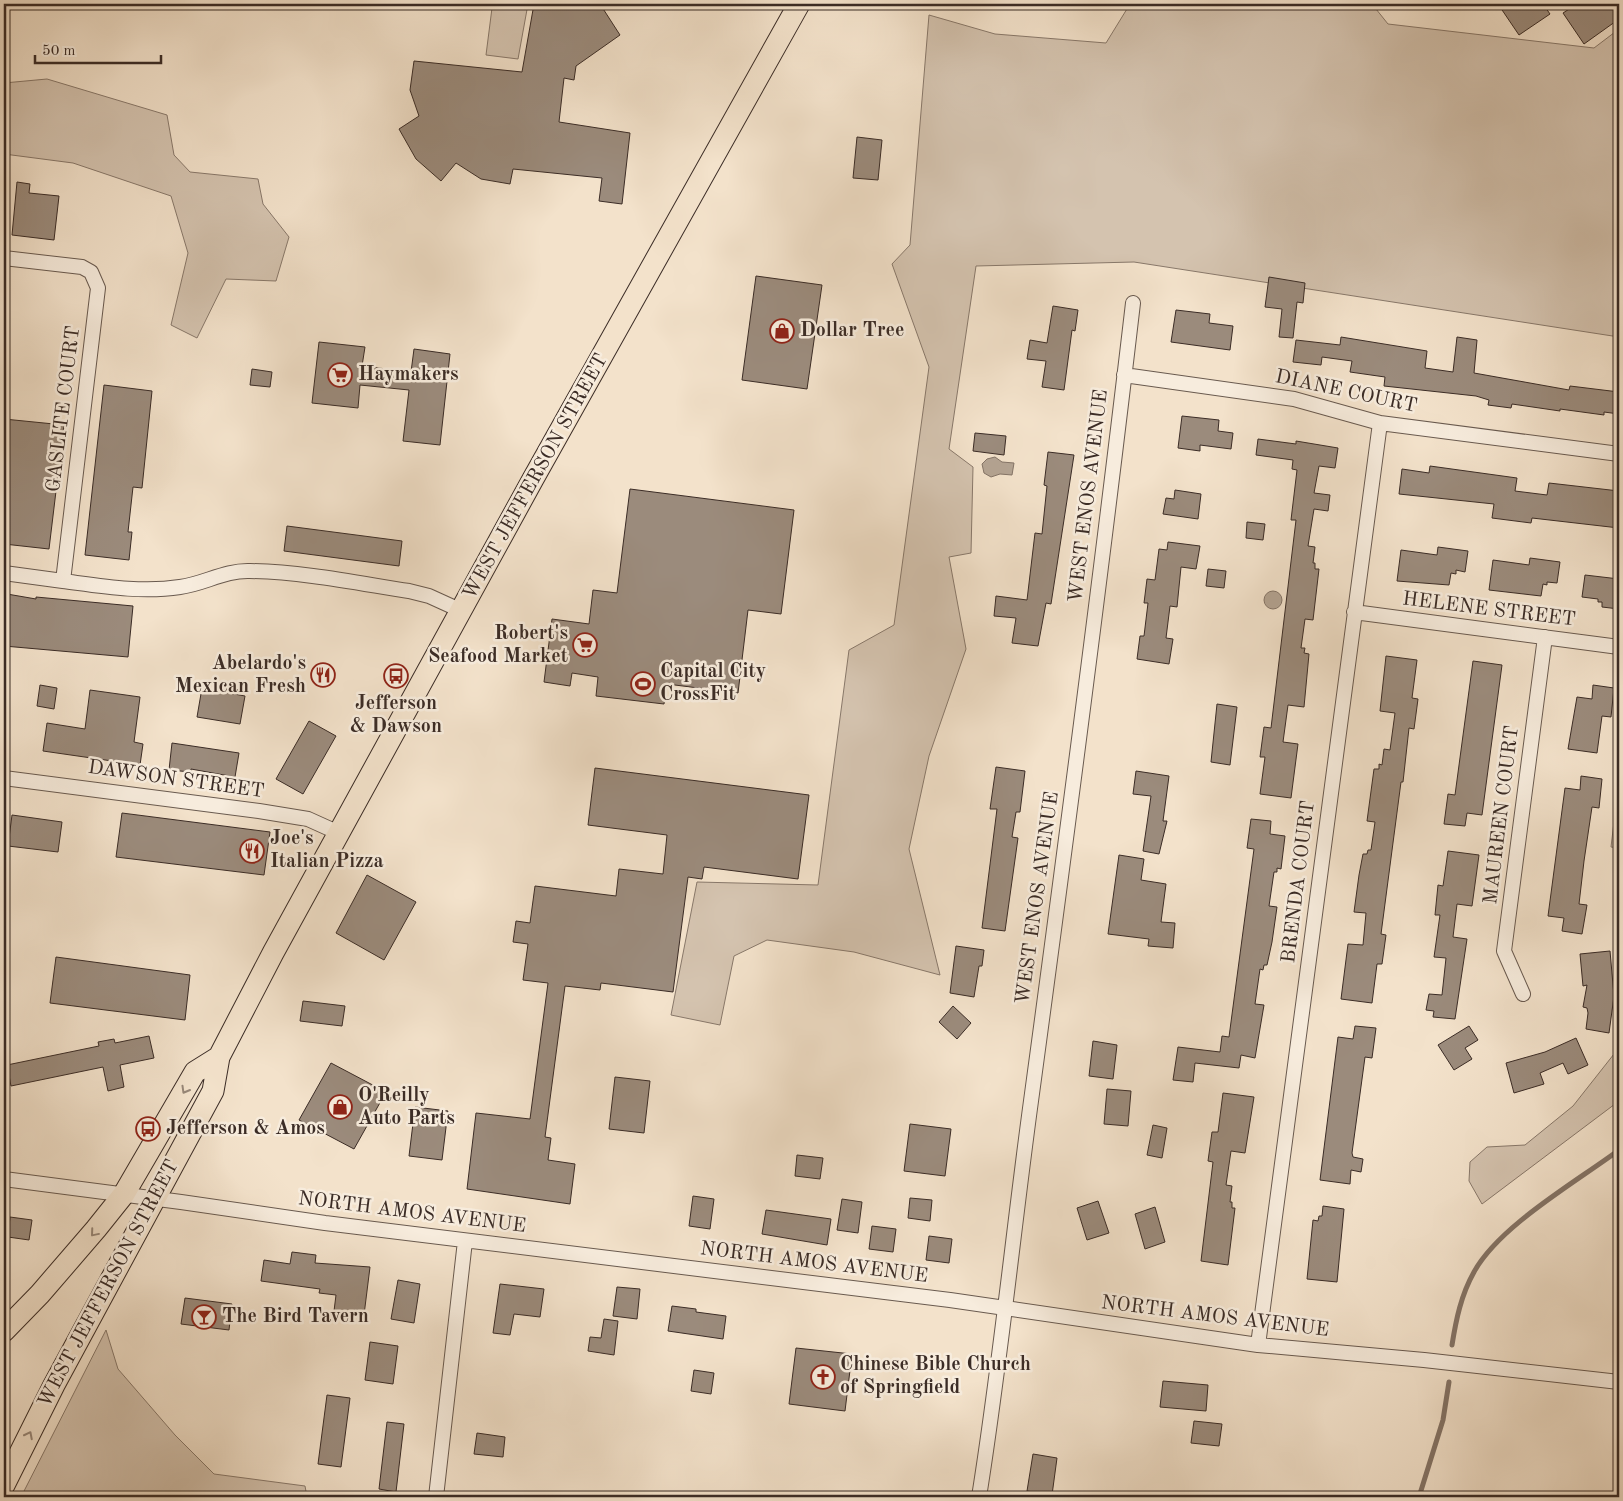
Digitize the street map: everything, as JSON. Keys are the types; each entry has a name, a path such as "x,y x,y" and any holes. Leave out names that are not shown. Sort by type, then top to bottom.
{"main road":[{"name":"WEST JEFFERSON STREET","path":"4,1484 54,1385 213,1090 219,1057 462,611 799,4"},
{"path":"4,1331 71,1259 124,1194 195,1072 219,1057"}],"street":[{"name":"GASLITE COURT","path":"4,258 82,267 91,272 98,288 63,581"},
{"name":"WEST ENOS AVENUE","path":"979,1497 1006,1310 1030,1105 1064,858 1133,303"},
{"name":"DIANE COURT","path":"1124,375 1294,399 1380,423 1619,454"},
{"name":"BRENDA COURT","path":"1258,1345 1380,423"},
{"path":"4,573 129,589 166,589 193,584 228,572 277,573 409,591 429,596 462,611"},
{"name":"HELENE STREET","path":"1354,612 1619,647"},
{"name":"MAUREEN COURT","path":"1523,994 1504,951 1545,637"},
{"name":"DAWSON STREET","path":"4,778 308,819 340,833"},
{"name":"NORTH AMOS AVENUE","path":"4,1180 155,1198 465,1241 950,1300 1006,1310 1258,1345 1424,1360 1619,1382"},
{"path":"436,1497 465,1241"}],"shaded area":[{"path":"490,4 528,4 518,59 486,55 492,8"},
{"path":"1130,4 1372,4 1388,24 1594,48 1619,29 1619,337 1134,262 976,266 949,449 973,467 971,553 949,557 966,649 929,756 909,849 940,975 854,952 767,940 734,956 720,1025 671,1015 697,882 818,885 849,650 894,625 929,367 892,264 910,245 929,15 995,34 1106,43"},
{"path":"47,79 167,115 174,155 190,172 258,179 263,204 289,237 276,281 226,279 197,338 171,325 188,253 171,196 73,163 4,154 4,83"},
{"path":"995,457 1002,462 1014,463 1012,475 1000,474 991,477 984,473 982,464 987,459"},
{"path":"1269,591 1277,591 1282,596 1280,607 1269,609 1264,604 1264,596"},
{"path":"1619,780 1619,848 1611,847"},
{"path":"1619,1025 1619,1101 1482,1204 1469,1181 1470,1162 1487,1147 1525,1145 1573,1106 1614,1054"},
{"path":"106,1330 118,1369 175,1435 214,1474 305,1486 307,1497 21,1497"}],"building":[{"path":"534,4 600,4 620,35 576,66 574,80 564,78 559,122 630,133 622,204 599,201 602,178 513,169 510,184 481,179 456,163 441,181 416,159 399,129 419,116 410,90 414,61 522,72"},
{"path":"1498,4 1543,4 1550,14 1519,35"},
{"path":"1577,4 1619,4 1619,19 1584,44 1563,13"},
{"path":"857,137 882,140 878,180 853,178"},
{"path":"17,182 30,184 29,193 59,196 54,240 12,235"},
{"path":"756,276 822,285 807,389 742,380"},
{"path":"1269,277 1305,283 1303,303 1297,302 1293,338 1279,337 1282,309 1265,307"},
{"path":"1053,306 1078,310 1075,331 1072,330 1064,390 1042,387 1046,361 1027,359 1030,340 1047,343"},
{"path":"1176,310 1210,314 1209,323 1233,326 1230,350 1171,342"},
{"path":"1341,337 1427,351 1425,368 1453,372 1457,337 1477,340 1474,373 1569,390 1570,386 1619,392 1619,414 1604,412 1604,415 1560,409 1560,411 1512,404 1511,408 1488,405 1489,400 1476,396 1384,386 1385,377 1350,372 1352,361 1322,357 1321,365 1293,362 1296,340 1340,345"},
{"path":"319,342 365,347 362,366 411,372 414,349 450,354 440,445 403,441 409,390 360,385 358,408 312,403"},
{"path":"252,369 272,372 270,387 250,385"},
{"path":"104,385 152,391 142,488 133,487 128,532 132,532 129,560 85,555"},
{"path":"1182,416 1219,420 1218,431 1233,433 1231,449 1200,445 1200,451 1178,448"},
{"path":"4,419 64,425 49,549 4,544 6,474 4,474"},
{"path":"975,433 1006,436 1004,455 973,451"},
{"path":"1258,439 1296,444 1296,441 1338,448 1335,468 1319,466 1314,493 1330,495 1328,511 1314,509 1308,546 1315,547 1313,563 1315,563 1315,569 1319,569 1313,620 1305,619 1301,648 1305,648 1304,653 1309,654 1304,707 1288,705 1283,742 1298,744 1291,798 1260,794 1265,757 1260,757 1264,727 1271,728 1296,520 1291,520 1297,470 1292,469 1293,460 1256,455"},
{"path":"1048,452 1074,455 1051,604 1046,603 1038,646 1012,643 1016,618 994,616 996,596 1027,600 1035,533 1042,534 1047,486 1044,485"},
{"path":"1430,466 1517,478 1515,491 1547,495 1549,483 1619,491 1619,528 1532,518 1531,523 1492,518 1494,504 1399,494 1402,469 1429,473"},
{"path":"630,489 794,510 781,614 748,610 738,693 667,684 664,704 596,696 598,677 572,673 570,686 544,682 552,619 589,624 593,590 617,593"},
{"path":"1175,490 1201,494 1198,519 1163,514 1166,498 1174,499"},
{"path":"1247,522 1265,524 1263,540 1246,538"},
{"path":"287,526 402,541 399,566 284,551"},
{"path":"1168,542 1200,546 1196,569 1181,567 1177,607 1170,606 1166,638 1173,639 1169,664 1137,659 1140,636 1144,636 1148,603 1144,603 1147,579 1155,580 1159,549 1167,550"},
{"path":"1438,547 1468,551 1465,572 1456,570 1456,574 1451,573 1449,585 1397,581 1401,550 1437,555"},
{"path":"1530,558 1560,562 1557,583 1547,582 1547,585 1543,584 1541,596 1489,590 1493,560 1529,565"},
{"path":"1208,569 1226,571 1224,588 1206,586"},
{"path":"1585,575 1619,579 1619,609 1602,607 1602,602 1598,602 1598,599 1582,597"},
{"path":"7,594 36,599 36,597 133,606 128,657 4,646 4,613"},
{"path":"1386,656 1417,660 1412,698 1418,699 1414,729 1409,728 1381,934 1386,935 1382,964 1377,964 1372,1003 1341,999 1348,944 1363,945 1366,913 1354,912 1359,875 1363,854 1367,854 1368,850 1371,850 1375,822 1367,821 1374,769 1379,769 1379,764 1382,765 1384,749 1390,750 1395,713 1380,711"},
{"path":"1473,661 1502,665 1482,815 1467,813 1465,826 1444,824 1448,794 1455,795"},
{"path":"40,685 57,688 54,709 37,706"},
{"path":"1593,685 1614,688 1611,717 1602,716 1597,753 1568,749 1577,697 1592,699"},
{"path":"202,688 245,696 240,724 197,717"},
{"path":"90,690 140,697 134,742 143,744 140,765 43,751 47,723 85,729"},
{"path":"1217,704 1237,707 1230,765 1211,762"},
{"path":"309,721 336,736 303,794 276,779"},
{"path":"172,743 239,753 235,777 191,769 191,772 169,770"},
{"path":"996,767 1025,771 1020,812 1016,812 1012,837 1018,838 1005,931 982,928 997,809 990,809"},
{"path":"595,768 809,795 798,879 704,867 702,879 688,877 673,992 601,983 600,990 565,986 545,1137 551,1138 548,1160 575,1164 570,1204 467,1189 476,1113 530,1119 548,983 523,980 528,944 513,942 516,921 530,923 535,886 616,896 619,869 663,874 667,835 588,825"},
{"path":"1136,771 1169,776 1163,821 1167,821 1159,854 1143,851 1151,796 1133,794"},
{"path":"1581,776 1602,779 1599,808 1592,807 1584,861 1579,904 1587,905 1582,934 1562,931 1564,918 1548,916 1565,788 1580,790"},
{"path":"122,813 270,832 264,875 116,857"},
{"path":"12,815 62,822 58,852 8,846"},
{"path":"1251,819 1271,821 1270,834 1285,836 1281,869 1277,868 1277,872 1274,872 1269,906 1277,907 1272,942 1267,965 1264,965 1263,970 1260,969 1255,1004 1264,1005 1255,1058 1241,1055 1239,1068 1195,1063 1193,1082 1173,1080 1178,1047 1220,1052 1222,1036 1229,1037 1254,849 1247,848"},
{"path":"1448,851 1479,855 1472,906 1457,904 1453,937 1467,939 1455,1019 1433,1017 1434,1011 1426,1010 1429,994 1442,995 1446,958 1434,957 1440,915 1435,915 1438,885 1443,886"},
{"path":"1119,855 1144,859 1141,880 1166,884 1161,922 1175,923 1173,948 1148,946 1149,939 1108,934"},
{"path":"367,875 416,902 384,960 336,933"},
{"path":"956,946 984,950 982,966 979,966 974,997 950,993"},
{"path":"1610,951 1614,996 1609,1033 1586,1029 1588,1013 1587,1008 1583,1007 1587,985 1583,986 1580,954"},
{"path":"56,957 190,975 185,1020 50,1003"},
{"path":"303,1001 345,1006 342,1026 300,1021"},
{"path":"953,1006 971,1023 957,1039 939,1022"},
{"path":"1355,1026 1376,1028 1372,1058 1365,1057 1352,1153 1353,1157 1363,1159 1361,1172 1351,1170 1350,1184 1320,1180 1338,1037 1353,1039"},
{"path":"1469,1026 1478,1040 1465,1048 1472,1059 1454,1070 1438,1045"},
{"path":"149,1036 154,1058 120,1065 124,1087 108,1091 103,1067 11,1086 7,1065 99,1046 98,1042 114,1039 115,1043"},
{"path":"1576,1038 1588,1065 1568,1074 1563,1063 1540,1073 1544,1084 1514,1093 1506,1063 1545,1052"},
{"path":"1093,1041 1117,1045 1113,1079 1089,1076"},
{"path":"331,1063 386,1092 354,1149 299,1120"},
{"path":"615,1077 650,1081 644,1133 609,1129"},
{"path":"1107,1089 1131,1091 1128,1126 1104,1124"},
{"path":"1223,1093 1254,1097 1245,1153 1231,1151 1226,1185 1232,1186 1230,1202 1232,1202 1232,1208 1235,1208 1228,1265 1201,1261 1213,1162 1208,1161 1212,1132 1218,1132"},
{"path":"415,1107 448,1111 442,1160 409,1156"},
{"path":"910,1124 951,1129 945,1176 904,1171"},
{"path":"1153,1125 1167,1128 1162,1158 1147,1155"},
{"path":"797,1155 823,1158 820,1179 795,1176"},
{"path":"693,1196 714,1199 710,1229 689,1226"},
{"path":"910,1198 932,1200 930,1221 908,1218"},
{"path":"842,1199 862,1202 858,1233 837,1230"},
{"path":"1098,1201 1109,1233 1087,1240 1077,1208"},
{"path":"1323,1206 1344,1209 1337,1282 1307,1279 1313,1220 1318,1221 1319,1216 1322,1216"},
{"path":"1155,1207 1165,1242 1145,1249 1135,1214"},
{"path":"766,1210 831,1219 827,1245 762,1234"},
{"path":"10,1217 32,1220 29,1240 8,1237"},
{"path":"872,1226 896,1229 893,1252 869,1249"},
{"path":"929,1236 952,1239 949,1263 926,1260"},
{"path":"292,1252 316,1255 315,1263 370,1267 364,1315 334,1311 336,1295 319,1293 320,1289 261,1281 264,1260 290,1264"},
{"path":"398,1280 420,1284 414,1323 391,1319"},
{"path":"500,1284 544,1289 540,1317 514,1314 510,1335 493,1333"},
{"path":"617,1287 640,1289 637,1319 613,1316"},
{"path":"185,1298 232,1304 229,1330 181,1324"},
{"path":"672,1306 696,1309 696,1312 726,1316 723,1339 668,1331"},
{"path":"604,1319 618,1321 614,1355 588,1351 590,1337 601,1338"},
{"path":"370,1342 398,1346 393,1384 365,1380"},
{"path":"796,1348 852,1354 845,1411 789,1404"},
{"path":"694,1370 714,1373 711,1394 691,1391"},
{"path":"1163,1381 1208,1385 1206,1411 1160,1407"},
{"path":"327,1395 350,1398 341,1467 318,1464"},
{"path":"1194,1421 1222,1424 1219,1446 1191,1443"},
{"path":"387,1422 404,1424 396,1492 379,1489"},
{"path":"477,1433 505,1437 503,1457 474,1454"},
{"path":"1033,1454 1057,1458 1052,1495 1027,1491"}],"waterway":[{"path":"1452,1345 1462,1299 1474,1272 1486,1255 1501,1238 1540,1206 1619,1150"},
{"path":"1419,1497 1443,1420 1449,1382"}],"place":[{"name":"Dollar Tree","path":"782,331"},
{"name":"Haymakers","path":"340,375"},
{"name":"Robert's Seafood Market","path":"585,645"},
{"name":"Abelardo's Mexican Fresh","path":"323,675"},
{"name":"Jefferson & Dawson","path":"396,676"},
{"name":"Capital City CrossFit","path":"643,684"},
{"name":"Joe's Italian Pizza","path":"252,851"},
{"name":"O'Reilly Auto Parts","path":"340,1107"},
{"name":"Jefferson & Amos","path":"148,1129"},
{"name":"The Bird Tavern","path":"204,1317"},
{"name":"Chinese Bible Church of Springfield","path":"823,1377"}]}
